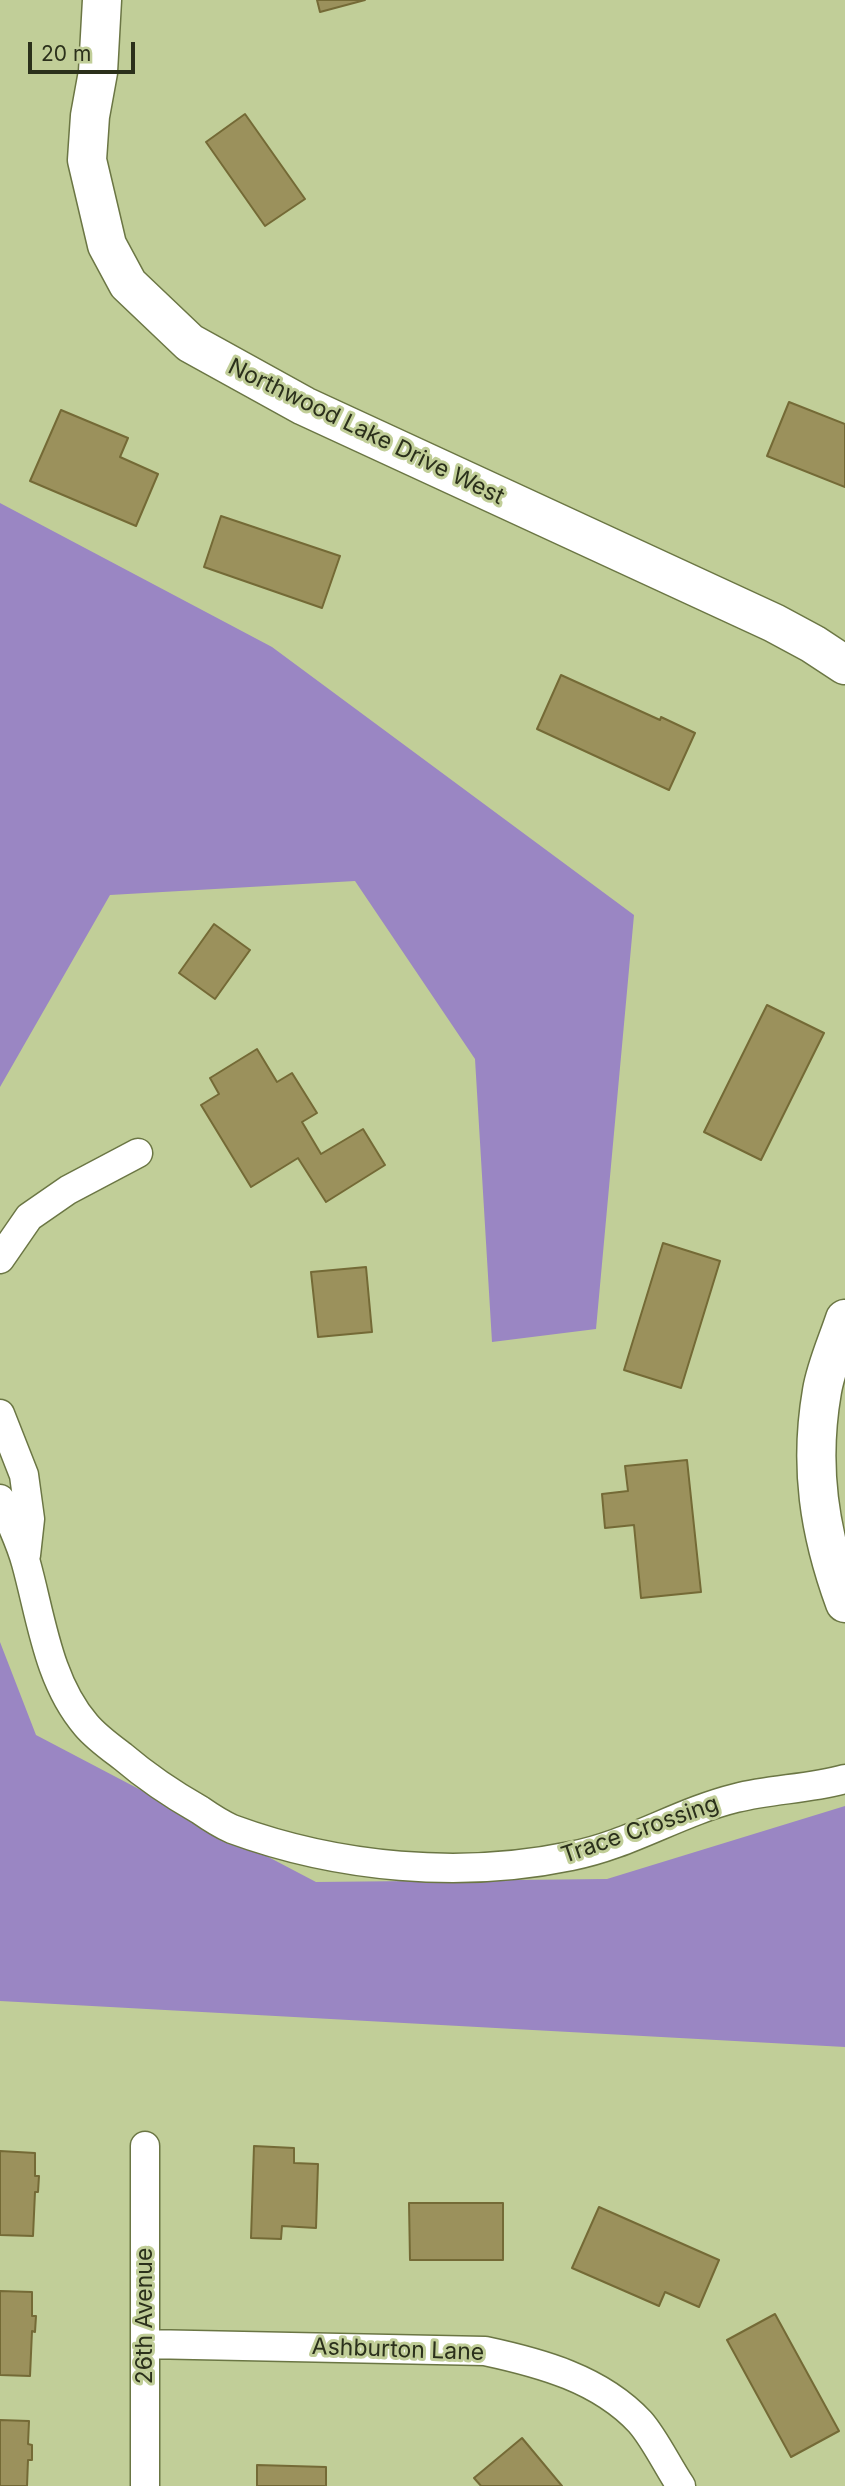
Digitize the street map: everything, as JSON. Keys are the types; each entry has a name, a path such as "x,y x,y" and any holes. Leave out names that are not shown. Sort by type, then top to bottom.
{"street":[{"name":"Northwood Lake Drive West","path":"102,0 98,72 90,116 87,160 107,245 128,284 190,343 304,407 774,623 845,665"},
{"path":"0,1259 30,1217 68,1189 138,1153"},
{"path":"845,1319 822,1389 817,1433 817,1477 820,1521 830,1562 845,1603"},
{"path":"0,1413 24,1475 30,1519 25,1561"},
{"name":"Trace Crossing","path":"0,1499 25,1561 62,1688 86,1726 153,1783 230,1828 315,1853 398,1865 484,1868 530,1864 574,1856 617,1843 696,1809 737,1798 821,1786 845,1779"},
{"name":"26th Avenue","path":"145,2146 145,2486"},
{"name":"Ashburton Lane","path":"146,2344 485,2351 527,2360 568,2374 606,2395 641,2423 681,2486"}],"shaded area":[{"path":"0,503 272,647 634,915 596,1329 492,1342 475,1059 355,881 110,895 0,1087"},
{"path":"0,1642 36,1735 316,1882 607,1879 845,1806 845,2047 0,2001"}],"building":[{"path":"317,0 365,0 320,12"},
{"path":"245,114 305,199 265,226 206,142"},
{"path":"789,402 845,424 845,487 767,456"},
{"path":"61,410 128,438 120,457 158,474 136,526 30,481"},
{"path":"221,516 340,556 322,608 204,567"},
{"path":"561,675 695,733 669,790 537,729"},
{"path":"214,924 250,950 215,999 179,973"},
{"path":"767,1005 824,1033 761,1160 704,1132"},
{"path":"257,1049 277,1082 292,1073 317,1113 302,1122 321,1154 363,1129 385,1165 326,1202 298,1158 251,1187 201,1105 219,1094 210,1078"},
{"path":"663,1243 720,1261 681,1388 624,1370"},
{"path":"366,1267 372,1332 318,1337 311,1272"},
{"path":"687,1460 701,1592 641,1598 634,1525 605,1528 602,1494 628,1491 625,1466"},
{"path":"254,2146 294,2148 294,2163 318,2164 316,2228 282,2226 281,2239 251,2238"},
{"path":"0,2151 35,2153 35,2176 39,2176 38,2192 35,2192 33,2236 0,2235"},
{"path":"409,2203 503,2203 503,2260 410,2260"},
{"path":"599,2207 719,2260 699,2307 665,2292 659,2306 572,2268"},
{"path":"0,2291 32,2292 32,2316 36,2316 35,2332 32,2331 30,2376 0,2375"},
{"path":"775,2314 839,2431 791,2457 727,2340"},
{"path":"0,2420 29,2421 28,2444 32,2445 32,2460 28,2460 27,2486 0,2486"},
{"path":"522,2438 562,2486 481,2486 474,2478"},
{"path":"257,2465 326,2467 326,2486 257,2486"}]}
